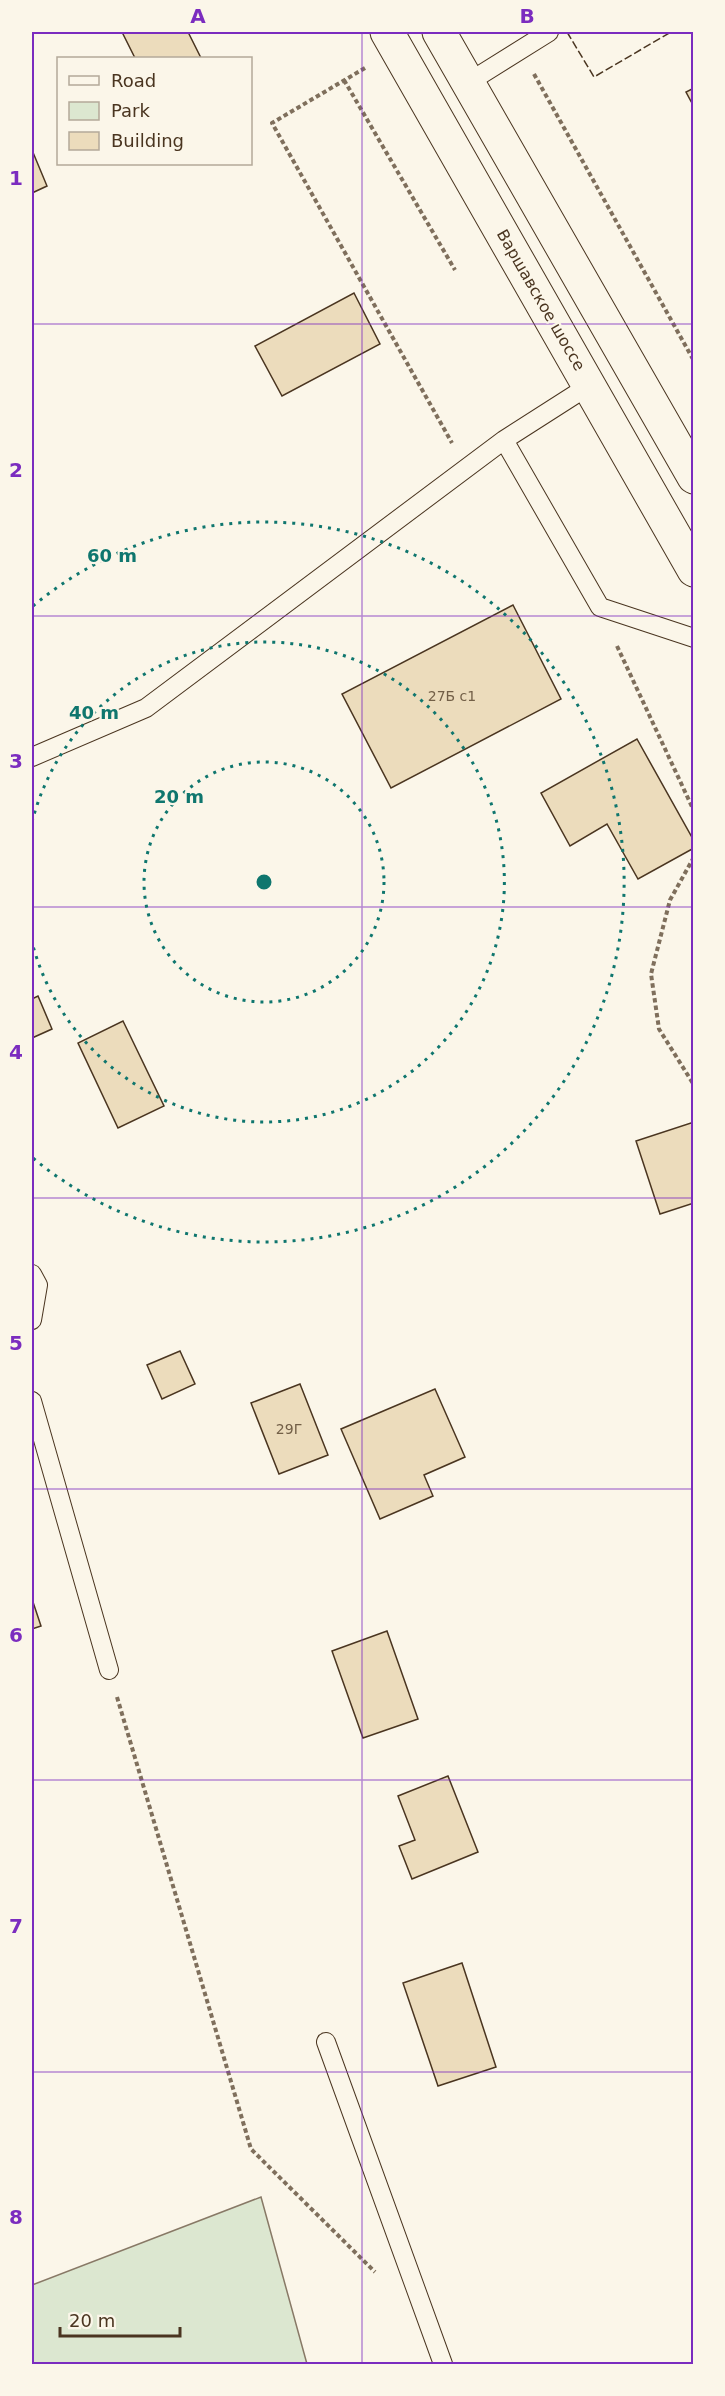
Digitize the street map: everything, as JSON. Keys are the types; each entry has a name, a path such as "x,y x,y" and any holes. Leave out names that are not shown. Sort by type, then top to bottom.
{"main road":[{"name":"Варшавское шоссе","path":"387,32 590,385 693,570"},
{"path":"439,32 693,477"}],"lane":[{"path":"469,82 549,32"},
{"path":"32,757 146,708 504,440 590,385"},
{"path":"504,440 600,607 693,638"},
{"path":"32,1274 38,1285 32,1320"},
{"path":"32,1401 109,1670"},
{"path":"326,2042 443,2364"}],"path":[{"path":"521,49 693,361"},
{"path":"455,270 344,80 272,123 466,469"},
{"path":"600,607 693,811"},
{"path":"693,857 670,900 651,974 659,1029 693,1085"},
{"path":"109,1670 251,2149 377,2274"}],"green space":[{"path":"261,2197 307,2364 32,2364 32,2285"}],"building":[{"path":"122,32 188,32 200,57 134,57"},
{"path":"694,88 694,107 686,92"},
{"path":"32,150 47,186 32,193"},
{"path":"354,293 380,344 282,396 255,346"},
{"path":"513,605 561,699 391,788 342,694"},
{"path":"637,739 694,841 694,848 638,879 607,824 570,846 541,793"},
{"path":"38,996 52,1029 32,1038 32,999"},
{"path":"123,1021 164,1106 118,1128 78,1043"},
{"path":"694,1122 694,1203 660,1214 636,1141"},
{"path":"180,1351 195,1384 162,1399 147,1365"},
{"path":"300,1384 328,1455 279,1474 251,1403"},
{"path":"435,1389 465,1457 424,1475 433,1496 380,1519 341,1429"},
{"path":"32,1599 41,1626 32,1629"},
{"path":"387,1631 418,1719 363,1738 332,1651"},
{"path":"448,1776 478,1852 412,1879 399,1846 415,1840 398,1796"},
{"path":"462,1963 496,2067 438,2086 403,1983"}],"fence":[{"path":"567,32 594,77 671,32"}]}
